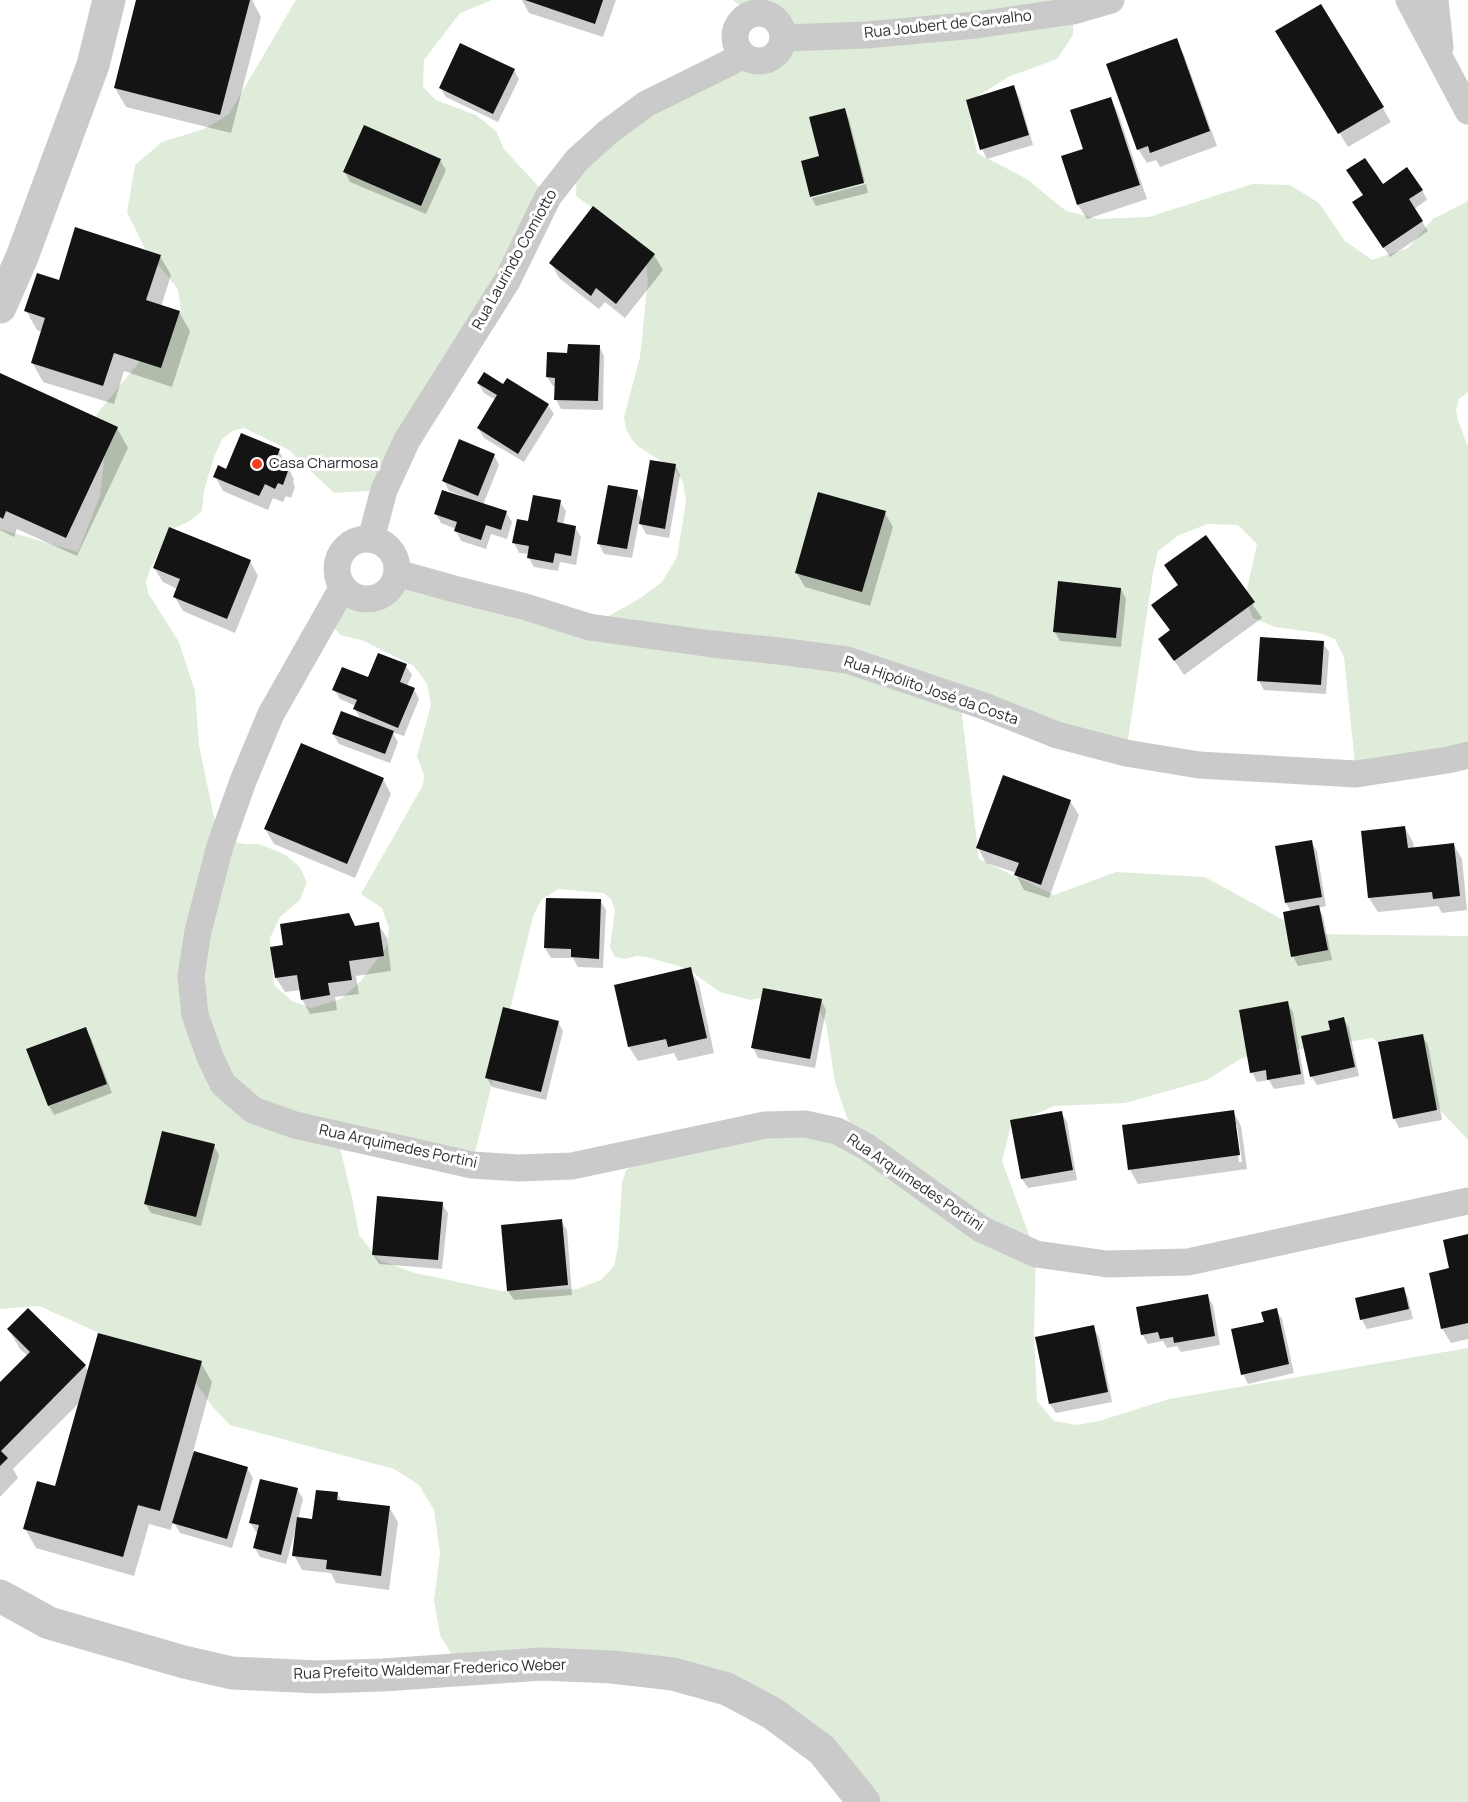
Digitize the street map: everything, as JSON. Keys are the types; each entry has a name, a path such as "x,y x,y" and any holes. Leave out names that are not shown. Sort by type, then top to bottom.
{"street":[{"path":"0,307 22,257 93,65 109,0"},
{"name":"Rua Joubert de Carvalho","path":"784,38 976,25 1074,10 1111,0"},
{"path":"1408,0 1468,111"},
{"path":"1435,0 1442,60"},
{"path":"754,6 775,18 784,38 781,48 774,57 764,61 753,61 743,56 736,47 734,36 737,26 754,6"},
{"name":"Rua Laurindo Comiotto","path":"371,539 384,490 407,440 507,281 548,197 577,160 608,132 646,104 743,56"},
{"path":"371,539 382,543 391,551 396,561 397,573 393,584 385,593 375,598 363,599 351,595 343,587 338,577 337,565 341,554 349,545 359,540 371,539"},
{"name":"Rua Hipólito José da Costa","path":"397,573 526,606 589,627 847,660 984,706 1057,735 1126,753 1200,765 1356,774 1468,755"},
{"name":"Rua Arquimedes Portini","path":"343,587 271,714 243,781 220,846 198,931 191,976 195,1015 210,1057 223,1084 253,1110 295,1125 472,1165 519,1168 572,1166 765,1125 805,1124 837,1131 867,1147 981,1230 1036,1254 1107,1264 1188,1262 1468,1201"},
{"name":"Rua Prefeito Waldemar Frederico Weber","path":"0,1596 49,1623 184,1662 232,1673 318,1677 542,1664 612,1667 673,1674 727,1689 772,1713 822,1750 864,1802"}],"green space":[{"path":"296,0 492,0 460,13 424,60 423,87 436,100 476,115 496,131 504,149 548,197 384,490 334,493 289,450 244,428 232,431 222,439 214,457 204,490 202,511 188,522 170,530 150,569 146,582 148,593 179,642 195,691 199,745 220,846 232,841 259,844 284,854 299,866 307,882 300,900 280,917 270,938 274,985 292,1001 311,1008 341,999 361,981 387,946 389,928 382,908 361,894 423,785 424,775 417,756 431,705 427,684 414,666 362,640 340,635 332,625 352,595 363,599 375,598 385,593 393,584 589,627 639,599 662,582 677,557 686,502 683,482 675,470 632,440 626,429 624,417 640,357 648,280 645,257 608,219 576,196 577,160 608,132 753,61 764,61 774,57 781,48 781,27 775,18 765,13 754,13 732,0 1111,0 1074,11 1073,35 1057,59 1008,77 978,96 971,108 971,122 977,153 1027,179 1066,211 1098,219 1149,217 1252,184 1290,185 1319,203 1345,241 1372,260 1408,248 1433,219 1468,201 1468,392 1459,399 1456,410 1468,447 1468,755 1356,774 1344,657 1335,639 1319,633 1275,627 1253,618 1245,598 1257,544 1238,525 1208,524 1179,535 1158,551 1126,753 960,698 979,859 1054,895 1116,872 1205,877 1309,934 1468,936 1468,1140 1373,1038 1242,1058 1207,1080 1125,1103 1054,1106 1011,1125 1002,1161 1036,1254 1034,1334 1037,1401 1054,1421 1077,1425 1099,1421 1169,1399 1468,1348 1468,1802 860,1802 727,1689 461,1670 440,1635 434,1600 440,1553 434,1510 419,1485 394,1469 230,1425 212,1406 194,1380 168,1364 39,1306 0,1309 0,529 78,552 100,496 105,452 103,431 96,415 181,311 178,289 145,249 127,212 135,165 162,142 204,129 229,114","holes":["559,889 603,893 611,899 615,911 610,947 615,957 626,959 636,956 647,957 688,969 720,992 750,1000 791,992 814,1001 826,1023 835,1082 847,1118 866,1146 765,1125 657,1149 626,1170 622,1183 618,1247 614,1266 601,1280 577,1289 501,1291 415,1273 379,1260 359,1235 337,1135 472,1165 533,916 542,899"]}],"building":[{"path":"136,0 250,0 220,115 114,88"},
{"path":"525,0 603,0 595,24"},
{"path":"1321,4 1384,107 1338,134 1275,31"},
{"path":"1177,38 1210,131 1150,153 1148,146 1137,150 1106,64"},
{"path":"460,43 515,69 493,114 439,88"},
{"path":"1014,85 1029,135 980,150 966,100"},
{"path":"1111,97 1140,185 1077,205 1061,156 1083,149 1070,110"},
{"path":"845,108 864,183 810,197 801,161 819,156 809,117"},
{"path":"364,125 441,159 421,206 343,172"},
{"path":"1365,158 1383,184 1407,167 1423,190 1409,199 1423,221 1383,248 1352,202 1363,195 1346,170"},
{"path":"593,206 655,254 616,304 596,288 591,296 549,263"},
{"path":"75,227 161,255 146,300 180,311 161,368 114,353 103,386 31,363 45,318 24,311 37,273 59,280"},
{"path":"568,344 600,345 598,401 554,400 555,378 546,377 547,352 567,353"},
{"path":"484,372 503,384 507,378 549,404 518,454 477,428 497,395 477,383"},
{"path":"0,373 118,427 66,538 6,511 3,519 0,517"},
{"name":"Casa Charmosa","path":"241,433 280,449 276,459 287,463 284,470 288,471 283,485 278,483 275,489 265,484 259,496 213,477 218,465 226,469"},
{"path":"459,439 495,454 478,496 442,481"},
{"path":"650,460 676,464 665,529 639,524"},
{"path":"608,485 638,490 627,549 597,544"},
{"path":"442,490 507,511 501,530 486,525 481,540 454,531 457,522 434,514"},
{"path":"818,492 886,511 862,592 795,573"},
{"path":"533,495 561,500 557,522 576,526 571,556 555,553 553,563 527,558 529,546 512,543 517,519 528,521"},
{"path":"169,527 251,560 227,619 173,597 180,579 153,568"},
{"path":"1206,535 1255,602 1174,661 1158,639 1170,630 1151,605 1178,585 1164,565"},
{"path":"1058,581 1121,588 1116,638 1053,632"},
{"path":"1260,637 1324,641 1321,685 1257,681"},
{"path":"378,653 407,664 400,682 415,688 398,728 353,709 357,700 332,690 342,667 368,677"},
{"path":"341,711 394,731 385,754 332,734"},
{"path":"301,743 384,778 347,864 264,829"},
{"path":"1003,775 1071,800 1041,885 1014,875 1019,863 976,848"},
{"path":"1405,826 1408,848 1454,843 1460,896 1433,899 1432,892 1368,898 1361,831"},
{"path":"1312,840 1322,897 1285,903 1275,846"},
{"path":"546,898 601,899 599,959 571,957 571,949 544,948"},
{"path":"1319,905 1328,950 1291,957 1283,912"},
{"path":"349,913 355,926 379,922 384,956 349,961 352,980 328,983 330,995 301,1000 297,975 275,978 270,947 283,945 280,924"},
{"path":"691,967 707,1038 668,1047 666,1039 628,1047 614,985"},
{"path":"763,988 822,999 810,1059 751,1048"},
{"path":"1288,1001 1301,1074 1267,1080 1266,1070 1250,1073 1239,1010"},
{"path":"503,1007 559,1021 541,1092 485,1078"},
{"path":"1344,1017 1355,1067 1310,1077 1301,1036 1330,1030 1328,1021"},
{"path":"86,1027 107,1084 48,1106 26,1049"},
{"path":"1423,1034 1437,1110 1393,1119 1378,1042"},
{"path":"1234,1110 1240,1155 1128,1170 1122,1125"},
{"path":"1062,1111 1073,1170 1021,1179 1010,1120"},
{"path":"162,1131 215,1144 196,1217 144,1204"},
{"path":"377,1196 443,1202 438,1260 372,1255"},
{"path":"562,1219 568,1285 507,1291 501,1225"},
{"path":"1468,1234 1468,1323 1441,1329 1429,1273 1449,1268 1443,1240"},
{"path":"1404,1287 1409,1309 1360,1320 1355,1298"},
{"path":"1208,1294 1215,1336 1174,1343 1173,1337 1160,1339 1158,1332 1141,1335 1136,1307"},
{"path":"28,1308 86,1365 1,1451 8,1458 0,1466 0,1382 30,1352 7,1329"},
{"path":"1277,1308 1289,1364 1241,1375 1231,1329 1264,1322 1261,1312"},
{"path":"1094,1325 1108,1392 1049,1404 1035,1337"},
{"path":"98,1333 202,1361 160,1511 138,1505 123,1557 23,1529 37,1481 55,1486"},
{"path":"194,1451 248,1467 227,1539 172,1523"},
{"path":"260,1479 298,1488 281,1555 253,1548 259,1525 249,1523"},
{"path":"316,1490 338,1492 337,1500 390,1506 381,1576 326,1569 327,1560 292,1556 297,1517 312,1519"}],"place":[{"name":"Casa Charmosa","path":"257,464"}]}
